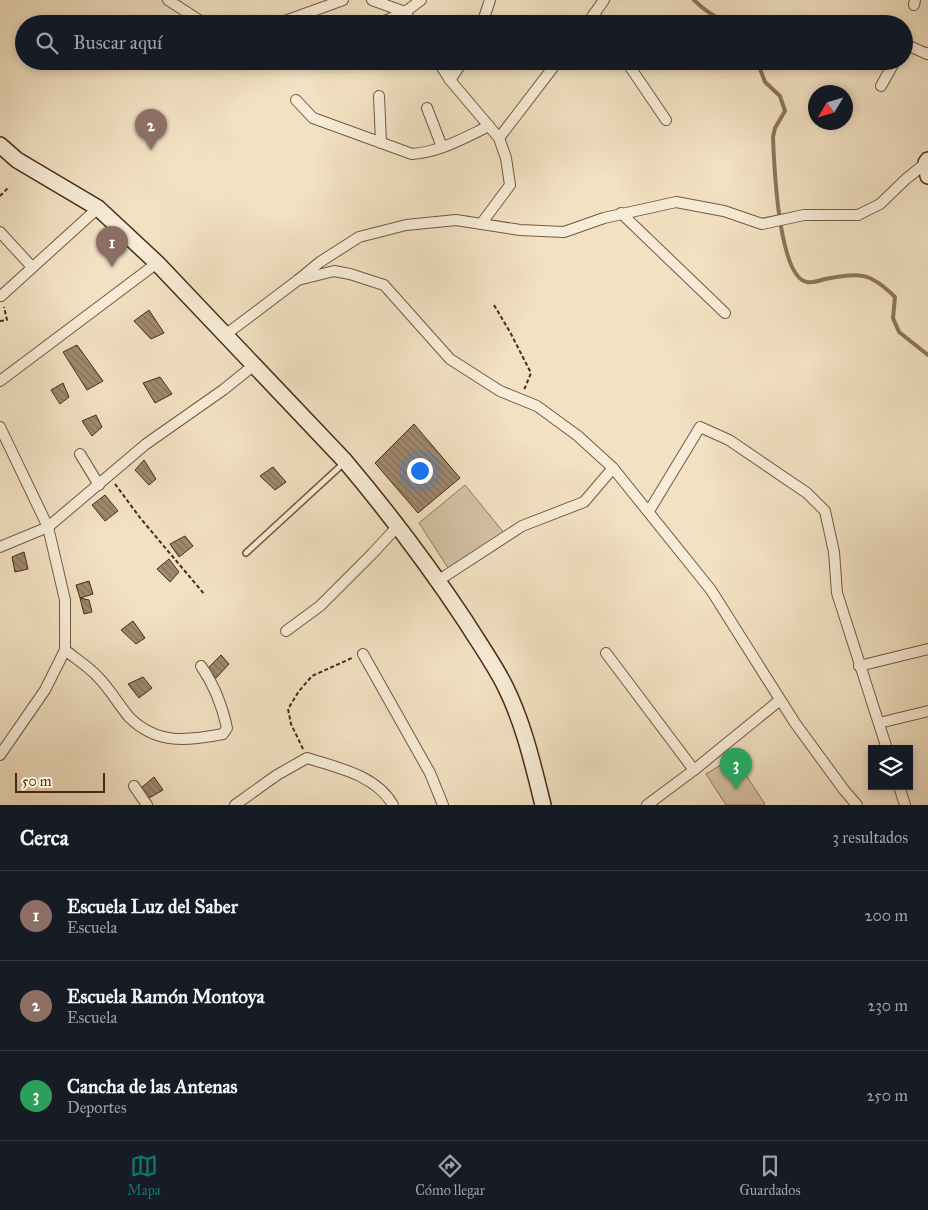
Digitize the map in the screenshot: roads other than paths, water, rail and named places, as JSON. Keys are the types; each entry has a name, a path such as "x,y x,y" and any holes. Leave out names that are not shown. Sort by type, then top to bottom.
{"street":[{"path":"168,0 191,15"},
{"path":"302,15 343,0"},
{"path":"372,0 405,12 407,15"},
{"path":"398,15 421,0"},
{"path":"485,15 490,0"},
{"path":"594,14 604,0"},
{"path":"913,47 928,54"},
{"path":"444,70 499,138 506,158 510,185 481,224"},
{"path":"450,80 457,70"},
{"path":"499,138 551,70"},
{"path":"632,70 666,120"},
{"path":"881,86 890,70"},
{"path":"379,96 381,144"},
{"path":"296,100 313,118 412,154 426,153 488,126"},
{"path":"427,108 442,147"},
{"path":"0,145 17,160 98,208 156,263 345,462 374,496 439,580 506,687 529,747 543,805"},
{"path":"225,335 320,262 360,237 406,225 456,220 520,230 564,232 621,213 676,202 724,211 762,224 804,215 858,215 880,204 906,179 927,166"},
{"path":"1,296 98,208"},
{"path":"621,213 725,312"},
{"path":"0,232 32,268"},
{"path":"0,381 156,263"},
{"path":"298,280 334,271 384,285 450,359 500,391 537,406 578,436 614,468 711,590 780,700 844,790 857,805"},
{"path":"0,547 48,527 146,444 216,396 253,366"},
{"path":"0,427 48,527 65,600 65,650 44,690 0,755"},
{"path":"649,511 700,427 729,440 807,492 824,511 834,552 837,593 859,666 887,745"},
{"path":"80,454 99,485"},
{"path":"439,580 522,526 584,502 614,468"},
{"path":"286,631 320,606 397,527"},
{"path":"859,666 928,649"},
{"path":"65,650 98,677 130,717 145,730 164,738 179,740 216,736 226,732 227,728 222,706 201,666"},
{"path":"606,653 694,770"},
{"path":"363,654 430,773 443,805"},
{"path":"647,805 694,770 780,700"},
{"path":"879,722 928,711"},
{"path":"235,805 277,774 307,758 374,783 390,799 393,805"},
{"path":"134,786 147,805"},
{"path":"901,790 905,805"}],"lane":[{"path":"246,553 345,462"}],"waterway":[{"path":"694,0 713,15"},
{"path":"760,70 765,82 780,96 785,111 775,128 773,137 775,170 784,241 790,261 797,275 807,282 856,275 871,278 878,282 895,297 893,318 899,332 928,355"}],"place":[{"name":"Escuela Ramón Montoya","path":"151,150"},
{"name":"Escuela Luz del Saber","path":"112,267"},
{"name":"Cancha de las Antenas","path":"736,789"}]}
